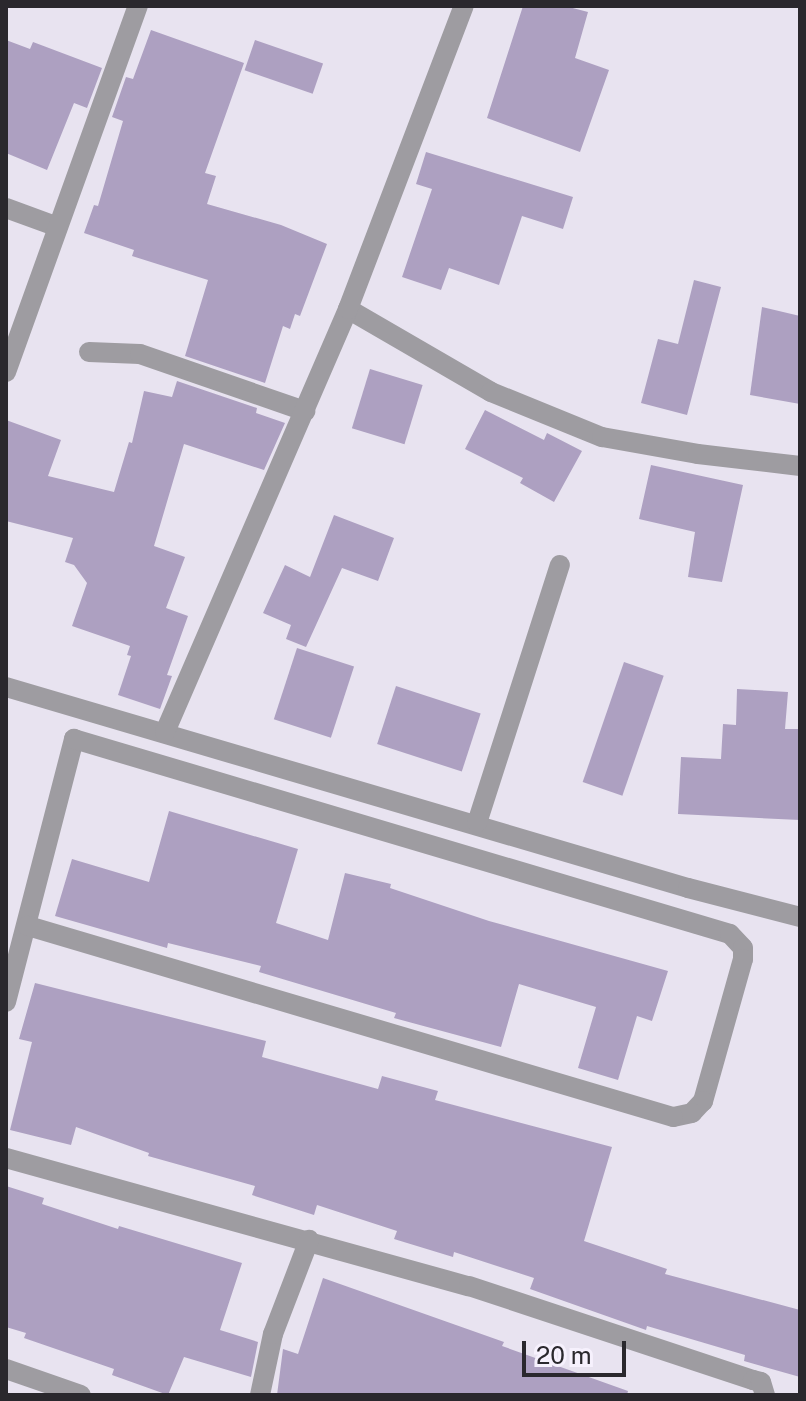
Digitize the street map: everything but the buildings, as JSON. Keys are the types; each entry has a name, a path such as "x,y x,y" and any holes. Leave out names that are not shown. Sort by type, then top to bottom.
{"street":[{"path":"6,372 138,6"},
{"path":"165,732 348,309 464,6"},
{"path":"6,208 58,227"},
{"path":"348,309 491,392 602,437 698,454 800,466"},
{"path":"89,352 140,354 305,411"},
{"path":"477,823 560,565"},
{"path":"6,687 800,917"},
{"path":"6,1002 74,739 730,934 743,948 741,972 703,1101 692,1113 673,1117 28,926"},
{"path":"531,875 541,843"},
{"path":"6,1158 469,1286 761,1382 765,1395"},
{"path":"260,1395 273,1334 309,1240"},
{"path":"6,1369 81,1395"}]}
